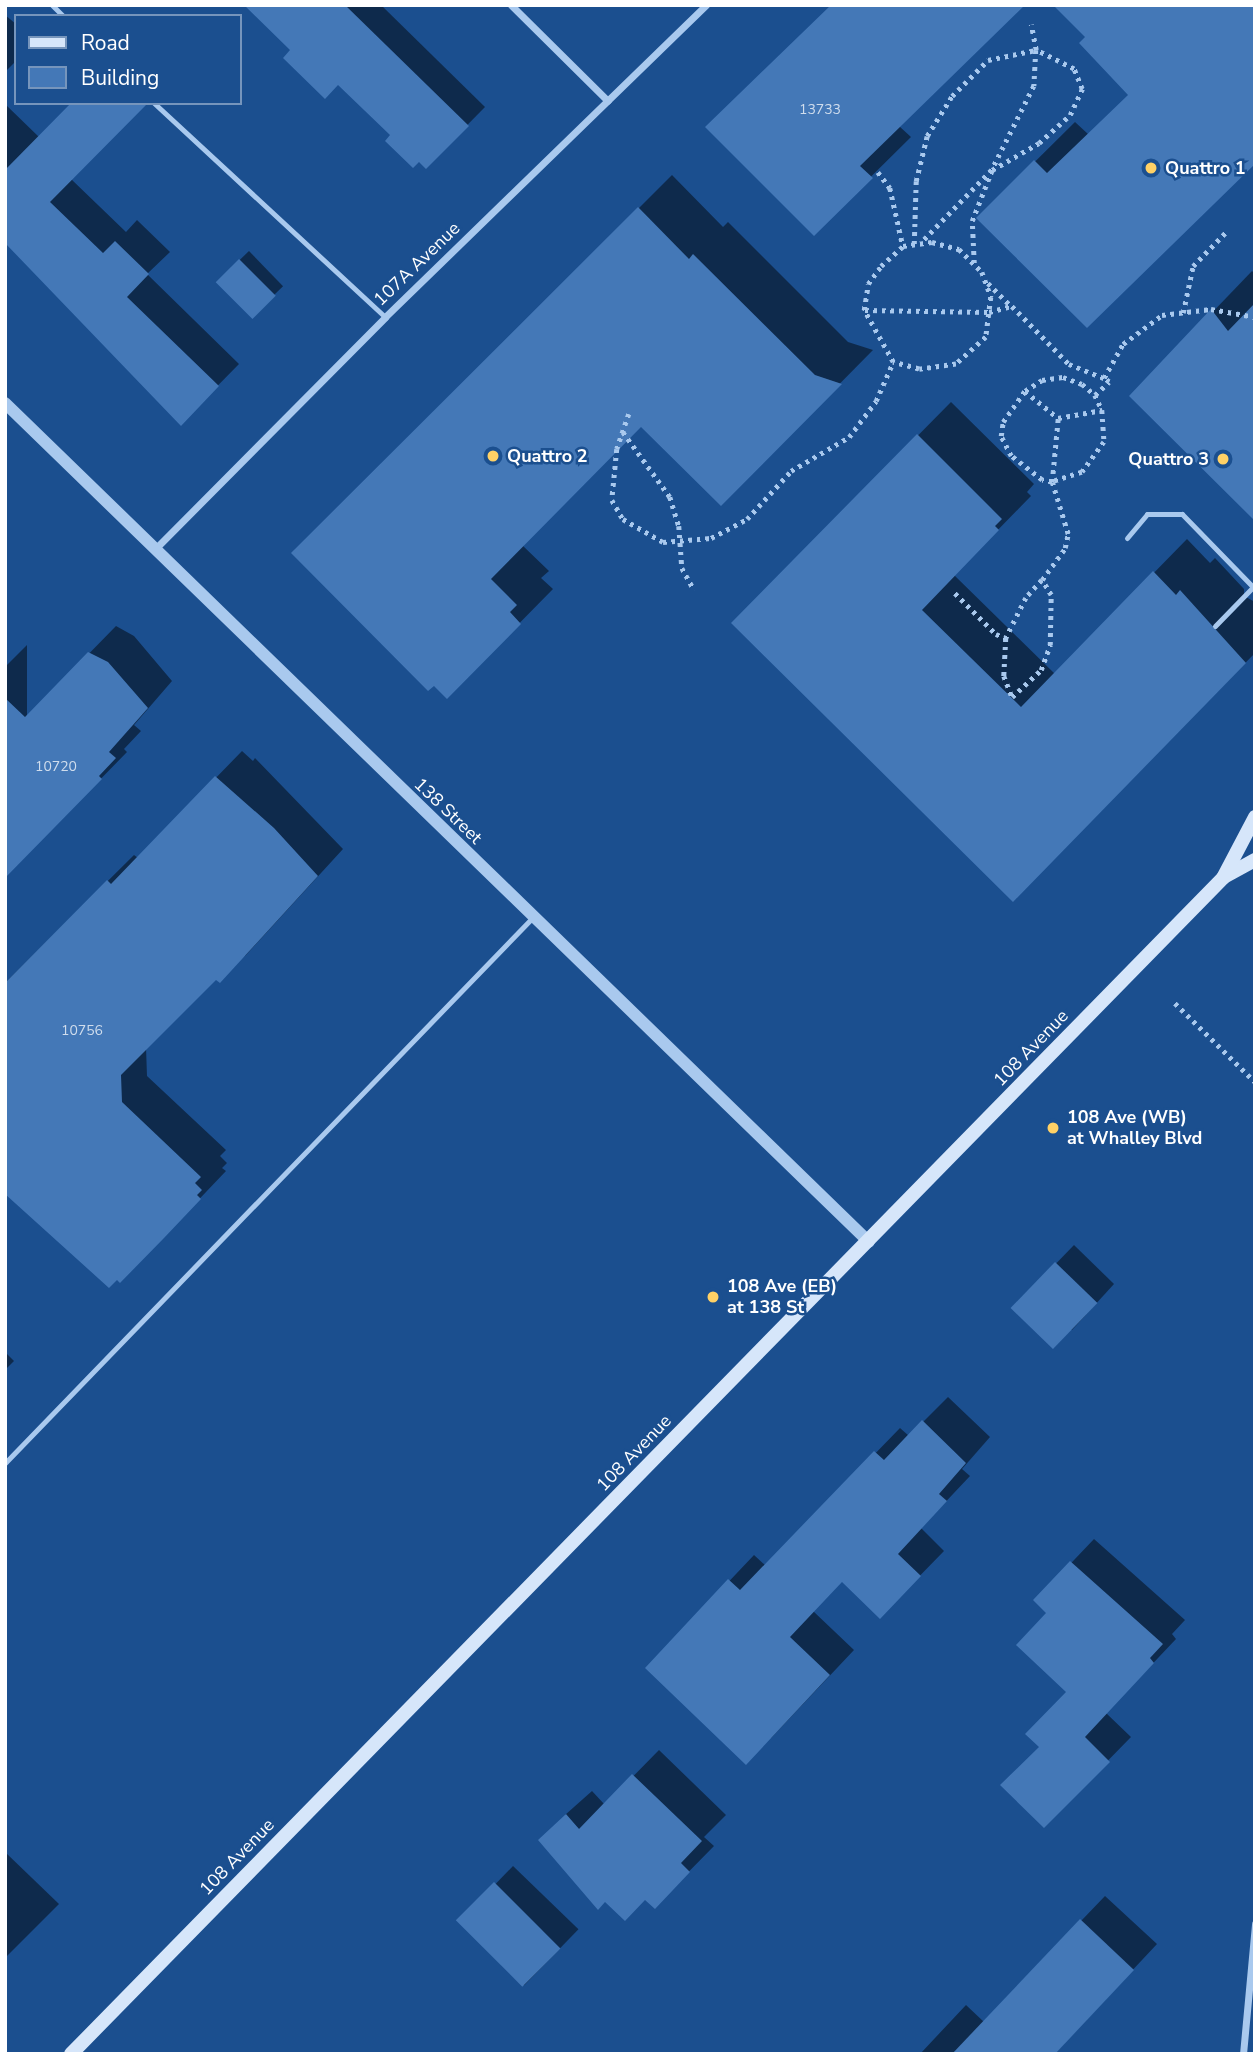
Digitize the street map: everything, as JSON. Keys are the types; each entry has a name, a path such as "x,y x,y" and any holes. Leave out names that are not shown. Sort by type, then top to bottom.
{"main road":[{"name":"108 Avenue","path":"1223,878 1255,817"},
{"name":"108 Avenue","path":"71,2054 1223,878 1255,860"}],"street":[{"path":"511,5 608,101"},
{"name":"107A Avenue","path":"154,550 385,317 706,5"},
{"name":"138 Street","path":"5,403 869,1242"},
{"path":"1243,2054 1255,1923"}],"lane":[{"path":"156,105 385,317"},
{"path":"1127,538 1147,514 1182,514 1254,588 1215,626"},
{"path":"5,1463 533,917"}],"path":[{"path":"974,264 972,221 992,170 1034,86 1036,50 1031,24"},
{"path":"1036,50 1074,69 1082,89 1070,115 1039,143 992,170 917,244 916,181 921,158 927,136 952,96 988,60 1036,50"},
{"path":"878,172 890,188 903,246"},
{"path":"1183,313 1193,266 1226,232"},
{"path":"985,280 991,297 986,337 956,364 919,369 893,362 864,310 868,284 903,246 917,244 959,249 985,280 1069,364 1109,382 1095,395"},
{"path":"864,310 989,312 1012,306"},
{"path":"1104,378 1123,344 1162,315 1211,309 1255,317"},
{"path":"628,414 612,500 623,519 663,542 711,538 747,519 791,471 849,437 876,401 893,362"},
{"path":"1063,377 1082,384 1095,395 1102,410 1104,442 1095,460 1082,472 1052,482 1028,471 1011,456 1001,436 1012,403 1025,391 1042,380 1063,377"},
{"path":"1025,391 1058,418 1102,410"},
{"path":"1042,580 1051,595 1050,645 1041,670 1013,697 1004,676 1006,638 1026,598 1065,548 1068,534 1052,482 1058,418"},
{"path":"623,432 670,497 682,568 694,590"},
{"path":"955,593 996,634 1006,638"},
{"path":"1175,1003 1255,1082"}],"building":[{"path":"244,5 345,5 469,126 426,169 419,162 413,168 385,141 390,135 338,85 325,99 283,58 290,50"},
{"path":"831,5 1025,5 860,166 873,178 814,236 705,127"},
{"name":"Quattro 1","path":"1053,5 1255,5 1255,164 1087,328 976,218 1034,160 1047,173 1128,95 1079,43 1085,37"},
{"path":"69,105 146,105 50,202 103,253 115,241 149,274 127,297 219,386 181,426 5,243 5,170"},
{"name":"Quattro 2","path":"638,207 689,259 693,254 815,375 842,384 721,506 641,427 491,579 517,605 510,612 521,624 447,699 434,686 428,691 291,553"},
{"path":"239,259 276,296 252,319 216,282"},
{"name":"Quattro 3","path":"1255,303 1255,521 1129,396 1211,309 1228,331"},
{"path":"917,434 1002,519 995,526 999,530 922,610 1021,707 1153,571 1176,595 1180,590 1246,663 1013,902 731,623"},
{"path":"88,652 108,662 148,708 109,752 116,758 99,776 102,779 5,878 5,698 25,717"},
{"path":"215,776 274,828 318,876 220,983 216,980 121,1075 122,1102 201,1177 195,1183 202,1190 197,1195 201,1199 164,1238 120,1283 117,1280 109,1288 5,1194 5,983 107,880 111,884"},
{"path":"1055,1262 1097,1303 1053,1349 1011,1308"},
{"path":"922,1420 966,1463 939,1494 947,1501 898,1554 921,1576 880,1619 842,1582 790,1637 830,1675 746,1765 645,1668 728,1579 740,1590 874,1451 884,1460"},
{"path":"1070,1561 1163,1644 1150,1658 1154,1663 1085,1737 1110,1762 1044,1828 1000,1785 1039,1747 1025,1734 1066,1692 1016,1645 1046,1613 1033,1600"},
{"path":"632,1774 702,1841 681,1863 690,1872 655,1909 645,1900 625,1921 605,1902 598,1910 538,1840 566,1814 579,1829"},
{"path":"494,1882 560,1948 522,1987 456,1920"},
{"path":"1080,1919 1134,1970 1055,2054 952,2054"}],"place":[{"name":"Quattro 1","path":"1151,168"},
{"name":"Quattro 2","path":"493,456"},
{"name":"Quattro 3","path":"1223,459"},
{"name":"108 Ave (WB) at Whalley Blvd","path":"1053,1128"},
{"name":"108 Ave (EB) at 138 St","path":"713,1297"}]}
